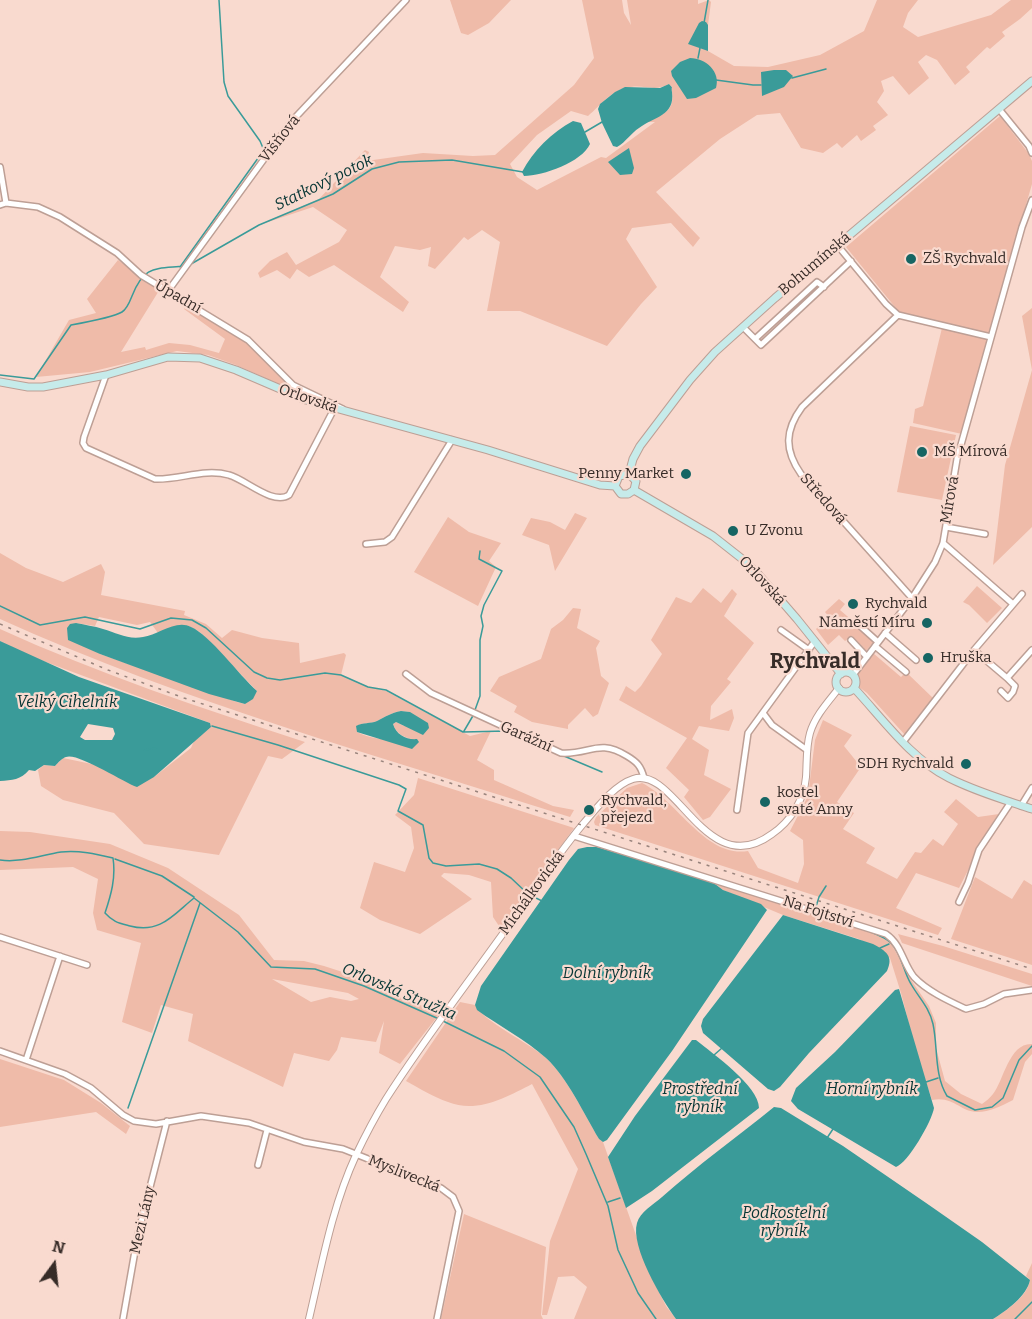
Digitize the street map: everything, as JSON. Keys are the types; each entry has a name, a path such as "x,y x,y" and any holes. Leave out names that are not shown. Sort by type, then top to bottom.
{"main road":[{"name":"Bohumínská","path":"628,474 640,446 715,352 1032,81"},
{"name":"Orlovská","path":"0,382 43,387 105,375 155,360 186,356 219,363 286,392 334,409 452,440 600,485 615,486"},
{"path":"628,474 636,481 634,490 628,494 621,494 615,486 619,476 628,474"},
{"name":"Orlovská","path":"634,490 713,536 741,558 758,574 841,674"},
{"path":"847,672 853,675 856,682 854,688 847,692 839,688 837,682 841,674 847,672"},
{"path":"854,688 903,742 926,763 948,777 1032,809"}],"street":[{"name":"Višňová","path":"168,291 291,122 405,0"},
{"path":"999,109 1029,146 1032,153"},
{"path":"0,167 3,204"},
{"name":"Mírová","path":"853,675 912,598 935,562 943,543 957,459 1022,227 1032,200"},
{"name":"Úpadní","path":"3,204 38,207 49,211 117,253 143,276 249,340 293,385 328,400 346,412"},
{"path":"838,246 886,304 898,315 992,337"},
{"path":"743,327 761,345 851,261"},
{"name":"Středová","path":"898,315 802,407 793,420 788,444 793,464 801,474 912,598"},
{"path":"105,375 84,437 83,443 86,448 155,479 197,473 231,475 271,496 281,498 289,495 334,409"},
{"path":"366,544 385,542 392,537 452,440"},
{"path":"946,527 985,534"},
{"path":"943,543 1013,604"},
{"path":"903,742 974,650 1022,594"},
{"path":"858,624 906,672"},
{"path":"781,630 809,650"},
{"path":"885,633 916,660"},
{"path":"851,640 867,657"},
{"path":"737,810 748,733 815,641"},
{"path":"974,650 1014,686 1008,698"},
{"path":"1007,678 1032,650"},
{"name":"Garážní","path":"406,674 431,693 561,753 575,754 596,747 615,749 638,763 644,778"},
{"path":"644,778 655,782 665,790 710,836 728,843 750,844 764,839 774,833 794,811 805,785 810,734 816,720 839,688"},
{"path":"1001,691 1015,704"},
{"path":"763,713 772,725 807,750"},
{"name":"Michálkovická","path":"309,1319 332,1222 345,1180 386,1099 448,1009 592,813 618,788 630,780 644,778"},
{"path":"1021,806 1032,788"},
{"path":"959,902 969,882 979,850 1011,802"},
{"name":"Na Fojtství","path":"574,836 886,934 894,940 914,976 927,987 966,1009 984,1005 1004,994 1032,990"},
{"path":"0,937 87,965"},
{"path":"26,1060 60,956"},
{"name":"Myslivecká","path":"0,1051 65,1074 92,1088 123,1115 134,1121 156,1124 201,1116 249,1123 304,1142 343,1149 441,1188 453,1197 459,1211 437,1319"},
{"name":"Mezi Lány","path":"123,1319 138,1234 167,1121"},
{"path":"258,1165 267,1130"}],"shaded area":[{"path":"450,0 511,0 489,23 468,35 461,33"},
{"path":"582,0 622,0 624,13 631,25 627,0 698,0 698,4 709,0 711,2 708,51 734,66 768,67 820,55 864,31 877,0 918,0 908,13 903,27 918,37 991,15 1011,0 1032,0 1032,8 1002,32 1005,36 990,49 987,47 966,67 970,72 955,85 937,60 926,55 918,62 929,78 909,95 893,76 881,81 884,91 877,102 888,115 873,126 876,130 861,141 857,135 842,148 837,143 823,153 801,148 780,113 757,115 720,139 656,192 700,238 693,247 671,223 632,228 626,239 657,287 607,346 520,311 487,311 500,242 482,230 468,240 464,237 435,269 428,266 431,247 420,250 395,246 380,277 409,302 403,312 334,265 309,277 297,269 290,279 277,270 260,278 258,273 270,261 287,252 296,265 339,242 347,230 313,207 259,225 319,199 365,150 369,152 366,161 423,153 495,155 574,85 594,58","holes":["669,84 672,88 672,99 666,112 647,122 655,122 606,158 601,157 537,190 517,177 510,164 537,135 571,111 588,116 619,90 637,87 659,88"]},
{"path":"1000,116 1029,154 1032,161 1032,184 989,333 899,312 846,247"},
{"path":"118,260 160,289 121,352 145,347 146,350 169,343 190,345 219,353 225,339 184,309 186,305 245,341 299,393 208,355 177,351 90,372 36,377 69,320 96,313 87,299"},
{"path":"1032,308 1032,370 1022,316"},
{"path":"942,328 988,338 962,434 913,423 915,409 923,406"},
{"path":"1032,370 1032,527 993,565 1005,465"},
{"path":"910,426 956,435 942,500 897,492"},
{"path":"575,513 587,518 555,571 549,545 522,535 531,518 550,522 565,530"},
{"path":"448,517 469,532 501,543 489,561 496,567 478,606 414,572"},
{"path":"0,553 26,568 63,582 101,564 105,572 101,595 185,611 184,615 206,624 222,638 232,630 262,638 299,643 300,663 344,653 346,655 341,675 386,691 470,736 491,731 477,760 494,770 494,780 553,806 574,810 570,817 282,726 139,676 0,619","holes":["99,617 137,625 150,622 158,633 176,626 191,627 202,634 257,691 245,704 100,654 76,623 95,626","401,711 410,712 404,726 396,722 393,724 394,727 400,734 412,739 391,740 357,732 359,725 374,722"]},
{"path":"977,586 1002,608 987,623 963,602"},
{"path":"703,588 721,603 732,589 737,594 724,616 754,643 727,679 731,682 711,706 710,720 732,709 734,718 729,731 699,726 692,739 709,750 704,775 731,789 710,817 703,820 684,797 689,790 666,768 687,738 619,700 626,686 635,692 641,686 662,654 651,640 676,597 691,603"},
{"path":"839,599 845,604 840,610 875,640 853,667 849,668 841,664 855,652 858,655 864,648 852,636 845,641 839,635 828,645 816,629 829,617 825,612"},
{"path":"573,608 581,609 577,628 600,641 596,648 601,676 609,683 598,714 593,717 585,708 568,725 568,729 532,722 514,712 517,706 490,691 499,677 541,659 551,629"},
{"path":"0,629 113,676 305,742 282,759 268,756 219,855 144,844 114,813 63,800 41,786 38,770 44,765 55,766 63,758 154,777 191,748 194,741 211,727 210,723 27,655 0,641"},
{"path":"873,653 901,677 906,672 934,699 905,735 859,687 857,674"},
{"path":"823,720 852,735 844,746 861,767 837,802 854,813 843,829 875,848 866,863 897,879 915,852 921,853 933,839 943,846 958,824 944,812 956,799 978,817 999,814 959,888 916,873 896,908 942,928 938,935 595,825 596,817 627,788 642,783 655,791 692,826 718,846 733,851 748,851 758,868 798,883 804,864 803,840 790,831 808,796 815,740"},
{"path":"418,778 574,828 501,929 493,917 491,882 469,875 444,873 441,876 472,899 420,934 380,920 360,908 374,862 405,872 414,848 411,827 395,815 414,795"},
{"path":"0,831 30,832 110,844 168,868 239,915 274,960 304,961 324,966 361,978 406,1000 441,1012 400,1064 379,1053 384,1021 376,1042 341,1037 337,1050 329,1061 294,1053 283,1087 188,1041 193,1014 161,1005 152,1033 122,1022 141,943 97,930 93,913 98,879 73,867 0,870","holes":["272,979 348,993 359,999 351,1001 330,997 311,1002"]},
{"path":"975,877 1012,899 1024,880 1032,885 1032,965 951,939"},
{"path":"711,881 877,934 891,943 911,980 929,1006 936,1023 936,1048 945,1081 961,1094 982,1104 997,1088 1012,1056 1024,1045 1032,1044 1032,1054 1025,1062 1013,1100 991,1110 977,1112 966,1110 946,1100 932,1100 890,958 859,939 783,915 723,890"},
{"path":"898,934 1032,974 1032,986 902,943"},
{"path":"460,1002 475,1005 496,1025 538,1051 553,1065 568,1085 599,1139 603,1142 649,1272 666,1306 676,1319 574,1319 587,1287 574,1276 558,1277 547,1315 542,1315 550,1241 578,1169 532,1084 492,1102 470,1106 442,1100 406,1081"},
{"path":"0,1059 64,1080 101,1103 130,1126 126,1134 96,1112 0,1127"},
{"path":"464,1214 546,1247 541,1315 543,1319 441,1319"},
{"path":"1032,1263 1032,1319 993,1319 1025,1292 1030,1280 1026,1276"}],"water":[{"path":"702,21 708,25 708,51 688,44"},
{"path":"690,58 707,63 714,71 717,82 716,88 696,98 687,99 671,71 680,62"},
{"path":"786,70 793,76 784,87 762,96 761,72"},
{"path":"669,84 672,87 672,100 667,111 636,130 617,147 613,146 602,123 598,109 600,104 625,87 660,88"},
{"path":"573,121 581,123 590,144 586,151 561,167 541,174 524,176 522,172 526,164 537,150 551,136"},
{"path":"629,148 634,168 632,174 620,175 608,162"},
{"path":"76,623 132,638 149,636 179,625 191,627 207,638 257,691 253,699 245,704 209,694 100,654 68,640 67,628 70,624"},
{"name":"Velký Cihelník","path":"0,641 79,677 210,723 211,727 154,777 137,787 90,763 72,757 65,758 55,766 44,765 35,771 29,770 16,779 0,781","holes":["88,724 113,728 115,734 112,740 85,740 80,737"]},
{"path":"401,711 410,712 428,723 429,728 423,735 396,722 393,724 402,736 417,739 419,742 412,749 357,732 356,726 374,722"},
{"name":"Dolní rybník","path":"597,847 711,881 723,890 761,904 767,910 672,1051 607,1140 603,1142 554,1066 529,1045 477,1010 475,1005 481,986 569,860 578,849"},
{"path":"783,915 873,944 888,954 890,961 887,971 774,1091 768,1089 703,1033 701,1026 703,1019"},
{"name":"Horní rybník","path":"899,989 934,1108 919,1141 907,1158 896,1167 798,1109 791,1101 796,1088 835,1052 895,990"},
{"name":"Prostřední rybník","path":"692,1040 696,1040 744,1081 757,1099 759,1108 652,1191 626,1208 608,1157 635,1116"},
{"name":"Podkostelní rybník","path":"774,1107 781,1108 843,1146 982,1242 1030,1280 1025,1292 993,1319 676,1319 663,1299 643,1258 638,1245 637,1223 648,1208"}],"waterway":[{"path":"180,267 263,148 228,96 224,82 219,0"},
{"path":"704,23 708,0"},
{"path":"698,58 700,48"},
{"name":"Statkový potok","path":"792,78 826,69"},
{"name":"Statkový potok","path":"716,80 761,85"},
{"name":"Statkový potok","path":"585,132 602,122"},
{"name":"Statkový potok","path":"191,264 259,225 333,194 372,169 399,162 452,160 523,172"},
{"name":"Statkový potok","path":"0,375 34,379 71,325 122,312 128,305 136,286 146,274 152,270 184,266"},
{"path":"475,710 480,696 480,640 483,626 481,616 484,605 502,571 479,559 480,551"},
{"path":"0,606 40,625 85,617 140,629 171,618 192,620 206,628 254,672 267,678 280,680 325,673 341,675 368,687 386,690 463,732 506,731 524,739"},
{"path":"464,731 474,714"},
{"path":"212,726 399,785 406,789 398,811 423,825 429,858 433,863 446,866 479,864 497,869 528,894"},
{"path":"144,750 157,748"},
{"path":"564,756 602,772"},
{"name":"Orlovská Stružka","path":"0,860 23,860 68,852 113,858 111,893 105,913 116,922 141,928 158,925 194,898 238,932 271,967 315,969 364,986 439,1019"},
{"path":"115,859 162,876 194,897"},
{"path":"815,910 826,886"},
{"path":"532,896 542,901"},
{"path":"128,1108 200,903"},
{"path":"788,906 873,933 895,947 908,979 931,1018 935,1033 938,1070 947,1096 975,1110 992,1107 1003,1098 1019,1060 1032,1046"},
{"path":"880,948 889,944"},
{"name":"Orlovská Stružka","path":"443,1021 504,1051 540,1077 574,1127 608,1206 618,1250 638,1293 656,1319"},
{"path":"714,1055 722,1048"},
{"path":"926,1082 938,1078"},
{"path":"827,1138 833,1129"},
{"path":"608,1202 620,1198"},
{"name":"Orlovská Stružka","path":"1015,1319 1032,1302"}],"railway":[{"path":"0,624 108,670 184,698 1032,969"}],"place":[{"name":"ZŠ Rychvald","path":"911,259"},
{"name":"MŠ Mírová","path":"922,452"},
{"name":"Penny Market","path":"686,474"},
{"name":"U Zvonu","path":"733,531"},
{"name":"Rychvald","path":"853,604"},
{"name":"Náměstí Míru","path":"927,623"},
{"name":"Hruška","path":"928,658"},
{"name":"SDH Rychvald","path":"966,764"},
{"name":"kostel svaté Anny","path":"765,802"},
{"name":"Rychvald, přejezd","path":"589,810"}],"district":[{"name":"Rychvald","path":"815,662"}]}
